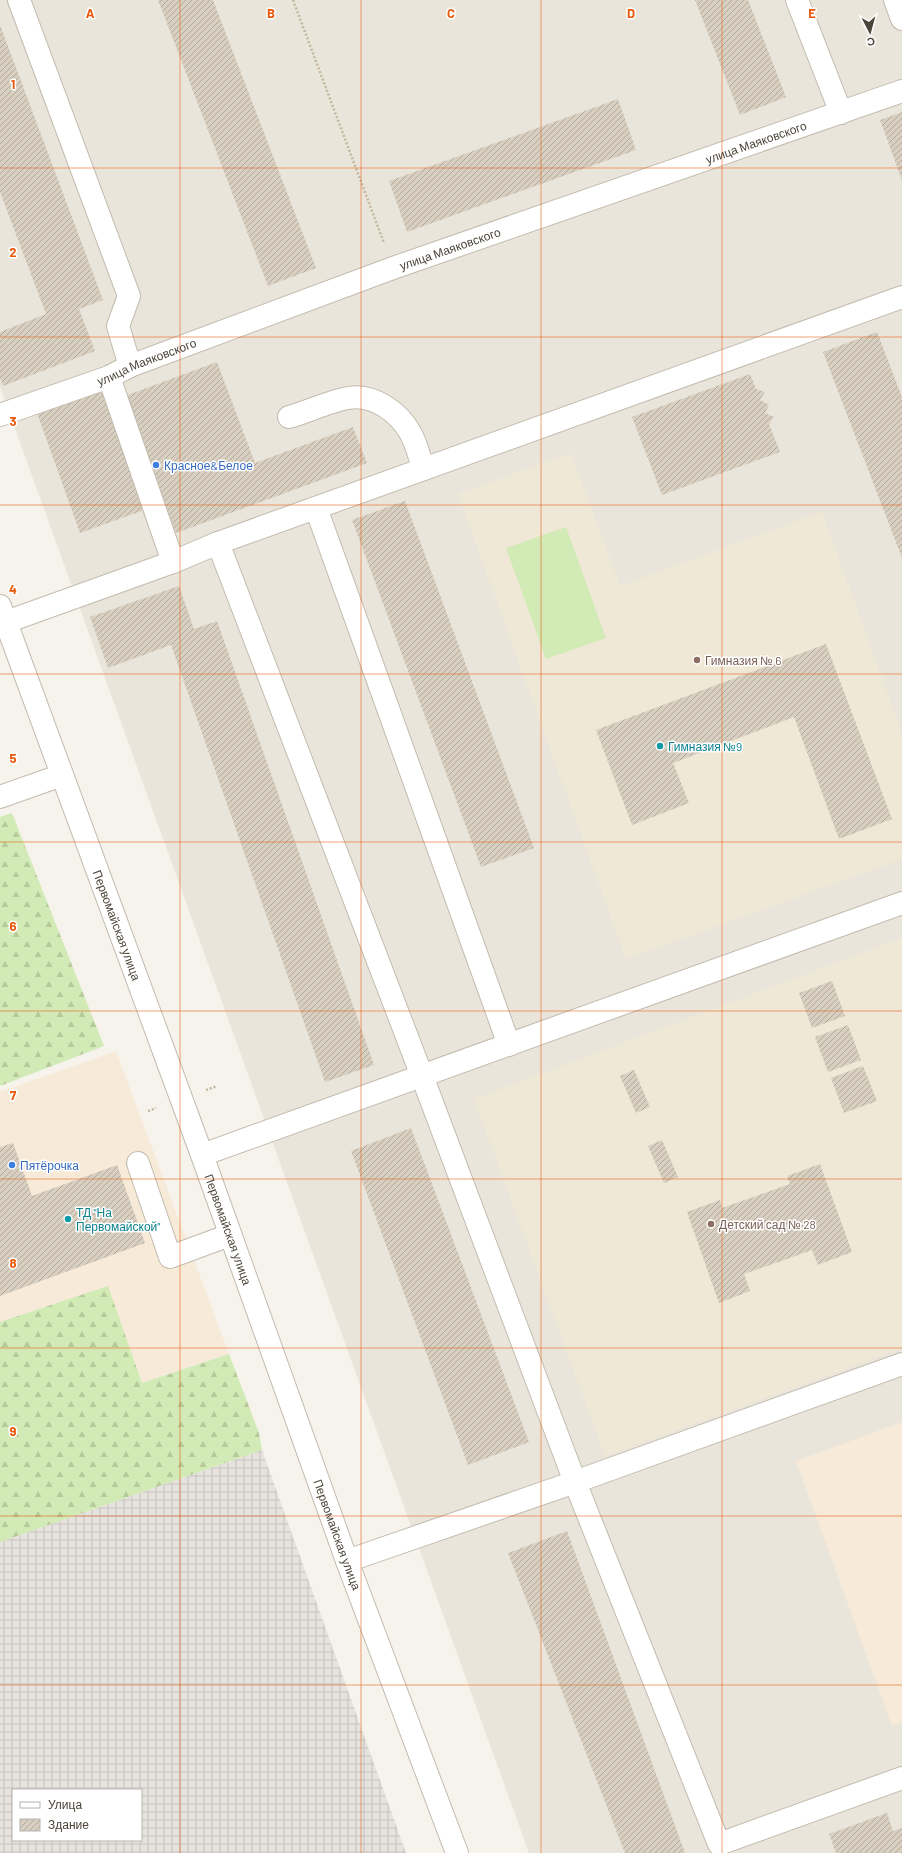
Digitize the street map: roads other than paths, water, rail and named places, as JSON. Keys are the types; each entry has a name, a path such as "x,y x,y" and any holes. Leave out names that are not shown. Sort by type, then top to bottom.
{"street":[{"path":"18,0 129,296 118,326 130,366"},
{"path":"797,0 841,113"},
{"path":"895,0 902,19"},
{"name":"улица Маяковского","path":"0,415 109,377 130,366 394,268 902,91"},
{"path":"3,614 173,562 218,543 902,297"},
{"path":"109,377 173,562"},
{"path":"289,418 348,398 365,397 394,412 411,434 423,469"},
{"path":"316,508 509,1045"},
{"path":"218,543 422,1076 575,1482 720,1849 902,1778"},
{"name":"Первомайская улица","path":"3,614 202,1155 347,1561 457,1853"},
{"path":"0,797 62,775"},
{"path":"202,1155 902,903"},
{"path":"138,1163 170,1257 230,1235"},
{"path":"347,1561 575,1482 902,1364"}],"place":[{"name":"Красное&Белое","path":"156,465"},
{"name":"Гимназия № 6","path":"697,660"},
{"name":"Гимназия №9","path":"660,746"},
{"name":"Пятёрочка","path":"12,1165"},
{"name":"ТД \"На Первомайской\"","path":"68,1219"},
{"name":"Детский сад № 28","path":"711,1224"}]}
